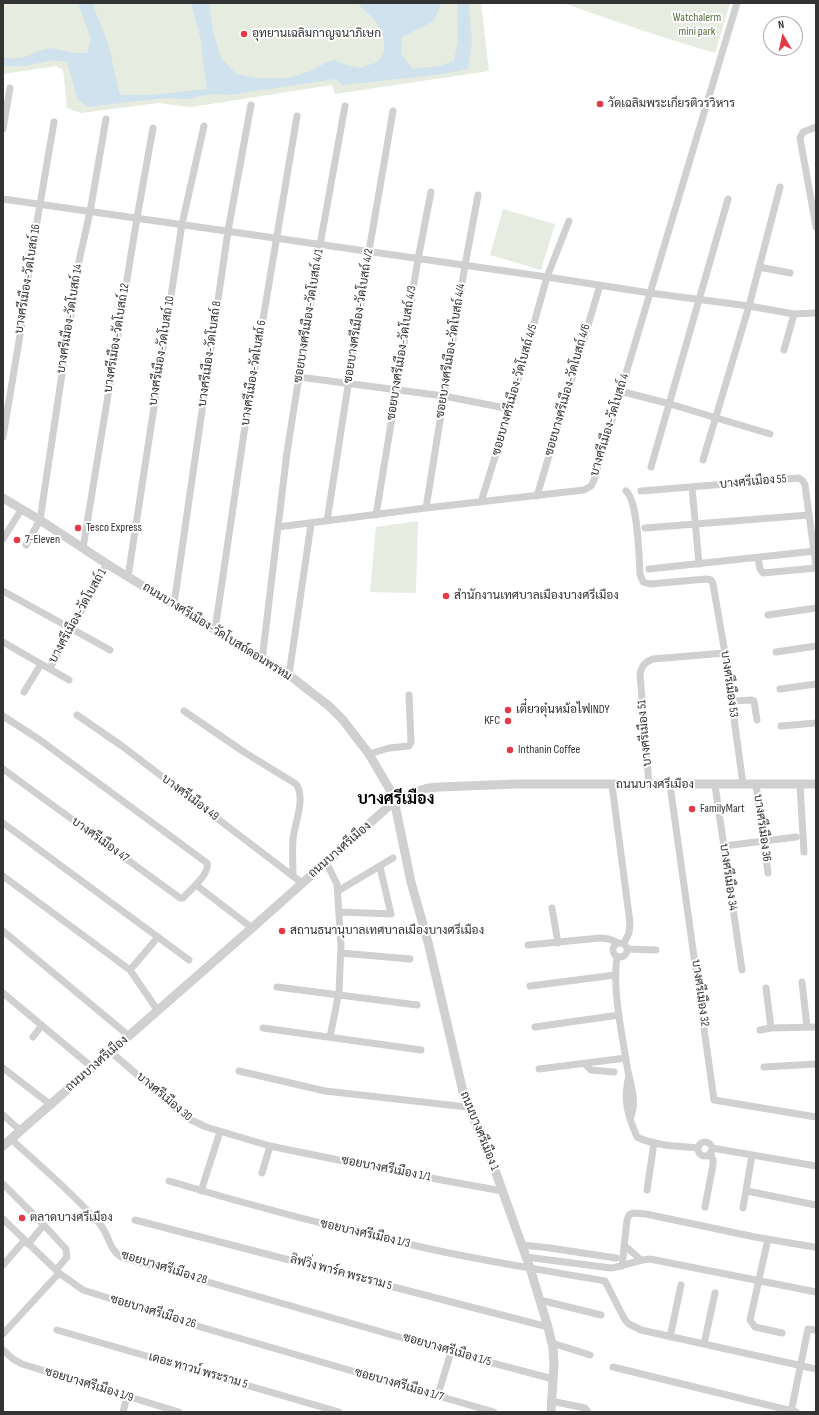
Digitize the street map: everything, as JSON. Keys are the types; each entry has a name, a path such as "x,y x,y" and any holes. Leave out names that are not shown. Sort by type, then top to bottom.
{"street":[{"name":"บางศรีเมือง-วัดโบสถ์ 4","path":"278,527 584,490 591,486 737,3"},
{"path":"3,129 10,88"},
{"name":"บางศรีเมือง-วัดโบสถ์ 8","path":"174,604 228,231 251,105"},
{"name":"ซอยบางศรีเมือง-วัดโบสถ์ 4/1","path":"278,527 287,452 320,245 345,106"},
{"name":"ซอยบางศรีเมือง-วัดโบสถ์ 4/2","path":"326,521 393,111"},
{"name":"บางศรีเมือง-วัดโบสถ์ 6","path":"215,630 244,433 297,116"},
{"name":"บางศรีเมือง-วัดโบสถ์ 14","path":"40,520 79,261 90,212 106,119"},
{"name":"บางศรีเมือง-วัดโบสถ์ 16","path":"3,437 54,122"},
{"name":"บางศรีเมือง-วัดโบสถ์ 10","path":"128,576 182,224 204,126"},
{"path":"816,127 803,132 800,138 816,227"},
{"name":"บางศรีเมือง-วัดโบสถ์ 12","path":"83,548 153,128"},
{"path":"703,460 760,267 780,187"},
{"name":"ซอยบางศรีเมือง-วัดโบสถ์ 4/3","path":"376,515 418,258 431,192"},
{"name":"ซอยบางศรีเมือง-วัดโบสถ์ 4/4","path":"426,508 465,265 478,195"},
{"path":"3,199 418,258 600,285 650,294 749,306 794,314 816,313"},
{"path":"651,467 728,200"},
{"name":"ซอยบางศรีเมือง-วัดโบสถ์ 4/5","path":"481,502 510,410 547,277 569,220"},
{"path":"760,267 790,273"},
{"name":"ซอยบางศรีเมือง-วัดโบสถ์ 4/6","path":"537,496 600,285"},
{"path":"784,350 794,314"},
{"path":"299,377 444,396 510,410"},
{"path":"620,391 670,404 770,434"},
{"name":"บางศรีเมือง 55","path":"641,491 799,478 803,481 805,486 816,567"},
{"path":"692,487 699,564"},
{"name":"บางศรีเมือง 53","path":"626,491 630,494 634,506 640,574 643,582 650,584 706,579 711,580 713,584 725,653 743,784"},
{"name":"ถนนบางศรีเมือง-วัดโบสถ์ดอนพรหม","path":"3,498 262,660 289,675 329,706 343,720 369,754 389,786 395,801"},
{"path":"3,539 21,510"},
{"path":"646,528 809,515"},
{"path":"26,545 40,520"},
{"path":"289,675 311,524"},
{"path":"262,660 278,527"},
{"path":"649,569 815,552"},
{"path":"758,558 760,569 763,573 816,567"},
{"name":"บางศรีเมือง-วัดโบสถ์ 1","path":"50,668 107,564"},
{"path":"3,591 110,650"},
{"path":"768,615 816,608"},
{"path":"3,642 69,680"},
{"path":"776,652 816,646"},
{"name":"บางศรีเมือง 51","path":"649,785 640,674 642,666 646,662 653,659 725,653"},
{"path":"24,692 41,664"},
{"path":"780,689 816,684"},
{"path":"369,754 389,748 409,746 411,742 409,695"},
{"path":"732,701 754,701 757,720"},
{"path":"184,711 244,752 296,784 299,788 300,802 294,838 293,876"},
{"name":"บางศรีเมือง 49","path":"77,715 128,751 302,883"},
{"name":"บางศรีเมือง 47","path":"3,769 180,898 183,898 196,885 206,871 208,866 206,863 52,749 4,717"},
{"path":"780,726 816,723"},
{"name":"ถนนบางศรีเมือง","path":"3,1146 395,801 405,796 428,788 516,784 816,784"},
{"name":"บางศรีเมือง 32","path":"670,784 714,1100 816,1117"},
{"name":"บางศรีเมือง 34","path":"715,784 742,970"},
{"name":"บางศรีเมือง 36","path":"756,784 768,873"},
{"path":"800,784 804,852"},
{"path":"612,785 630,923 629,933 622,945 625,955 617,957"},
{"name":"ถนนบางศรีเมือง 1","path":"395,801 411,882 428,942 467,1107 482,1138 522,1245 548,1327 552,1343 554,1365 551,1412"},
{"path":"3,823 189,960"},
{"path":"724,846 796,837"},
{"path":"338,891 393,858"},
{"path":"326,862 337,884 341,953 339,995 330,1037"},
{"path":"339,912 392,914 380,867"},
{"path":"3,876 130,970 158,1011"},
{"path":"196,885 252,928"},
{"path":"552,908 558,943"},
{"path":"3,931 129,1036"},
{"path":"130,970 158,937"},
{"path":"528,945 600,938 609,939 622,945"},
{"path":"656,950 622,945 613,946 612,949 617,957 615,974 619,1015 629,1075 626,1094 627,1111 637,1137 654,1143 698,1148"},
{"path":"341,953 410,959"},
{"path":"530,986 615,974"},
{"path":"802,982 807,1027"},
{"path":"276,987 417,1005"},
{"path":"766,988 771,1028"},
{"path":"3,993 93,1068"},
{"path":"535,1027 619,1015"},
{"path":"33,1037 42,1025"},
{"path":"760,1030 771,1028 816,1027"},
{"path":"263,1028 421,1050"},
{"name":"บางศรีเมือง 30","path":"111,1052 194,1123 270,1146"},
{"path":"539,1069 626,1058"},
{"path":"585,1064 592,1070 614,1072"},
{"path":"764,1067 816,1064"},
{"path":"3,1068 51,1105"},
{"path":"239,1071 325,1091 467,1107"},
{"path":"3,1114 21,1130"},
{"path":"201,1191 220,1132"},
{"name":"ซอยบางศรีเมือง 28","path":"11,1139 91,1213 105,1230 114,1252 121,1256 341,1320"},
{"path":"698,1148 701,1143 704,1142 709,1144 713,1160 705,1207"},
{"path":"647,1190 654,1143"},
{"path":"262,1173 270,1146"},
{"name":"ซอยบางศรีเมือง 1/1","path":"270,1146 502,1191"},
{"path":"698,1148 698,1151 702,1155 707,1155 711,1151 752,1155 816,1166"},
{"path":"743,1208 752,1155"},
{"name":"ซอยบางศรีเมือง 1/3","path":"169,1181 310,1221 421,1247 606,1281 625,1320 629,1324 640,1330 670,1337"},
{"path":"3,1184 44,1225 66,1249 67,1253 67,1257 58,1272 3,1334"},
{"path":"747,1191 816,1205"},
{"path":"622,1266 627,1220 633,1213 646,1214 814,1247"},
{"name":"ซอยบางศรีเมือง 26","path":"3,1219 58,1272 83,1290 98,1296 327,1364"},
{"name":"ลิฟวิ่ง พาร์ค พระราม 5","path":"135,1220 548,1327"},
{"path":"3,1265 44,1225"},
{"path":"768,1239 750,1320 755,1327 782,1333"},
{"path":"522,1245 538,1246 616,1258"},
{"path":"624,1245 640,1260"},
{"path":"526,1257 612,1268 640,1260 650,1259 816,1292"},
{"path":"681,1285 670,1337 816,1369"},
{"path":"704,1344 715,1293"},
{"path":"540,1300 602,1315"},
{"name":"ซอยบางศรีเมือง 1/5","path":"341,1320 553,1380"},
{"path":"613,1367 793,1412 808,1329 816,1330"},
{"name":"เดอะ ทาวน์ พระราม 5","path":"57,1330 339,1412"},
{"path":"552,1343 590,1355"},
{"name":"ซอยบางศรีเมือง 1/9","path":"3,1350 22,1364 179,1412"},
{"path":"440,1388 451,1352"},
{"name":"ซอยบางศรีเมือง 1/7","path":"327,1364 494,1412"},
{"path":"123,1412 127,1397"},
{"path":"551,1401 585,1408 588,1412"}],"green space":[{"name":"อุทยานเฉลิมกาญจนาภิเษก","path":"3,3 481,3 489,71 335,94 332,85 191,107 158,103 81,113 67,108 63,70 56,66 3,74"},
{"name":"Watchalerm mini park","path":"563,3 730,3 715,53"},
{"path":"503,209 555,224 541,270 490,255"},
{"path":"418,521 416,593 370,592 376,527"}],"water":[{"path":"78,3 92,3 108,43 120,95 151,95 207,89 200,37 191,3 209,3 213,32 221,58 236,74 256,78 288,78 311,71 334,60 346,65 360,68 378,62 384,53 384,39 376,21 357,3 441,3 434,21 402,37 401,54 413,69 439,66 454,61 458,38 457,3 469,3 472,42 468,69 442,74 343,85 335,79 229,95 212,94 187,99 163,98 87,107 77,98 67,62 54,60 24,66 3,66 3,57 12,59 25,57 38,51 51,48 75,53 87,53 91,39"}],"place":[{"name":"อุทยานเฉลิมกาญจนาภิเษก","path":"244,34"},
{"name":"วัดเฉลิมพระเกียรติวรวิหาร","path":"600,104"},
{"name":"Tesco Express","path":"78,528"},
{"name":"7-Eleven","path":"17,540"},
{"name":"สำนักงานเทศบาลเมืองบางศรีเมือง","path":"446,596"},
{"name":"เตี๋ยวตุ๋นหม้อไฟINDY","path":"508,710"},
{"name":"KFC","path":"508,721"},
{"name":"Inthanin Coffee","path":"510,750"},
{"name":"FamilyMart","path":"692,809"},
{"name":"สถานธนานุบาลเทศบาลเมืองบางศรีเมือง","path":"282,931"},
{"name":"ตลาดบางศรีเมือง","path":"22,1218"}],"district":[{"name":"บางศรีเมือง","path":"396,800"}]}
